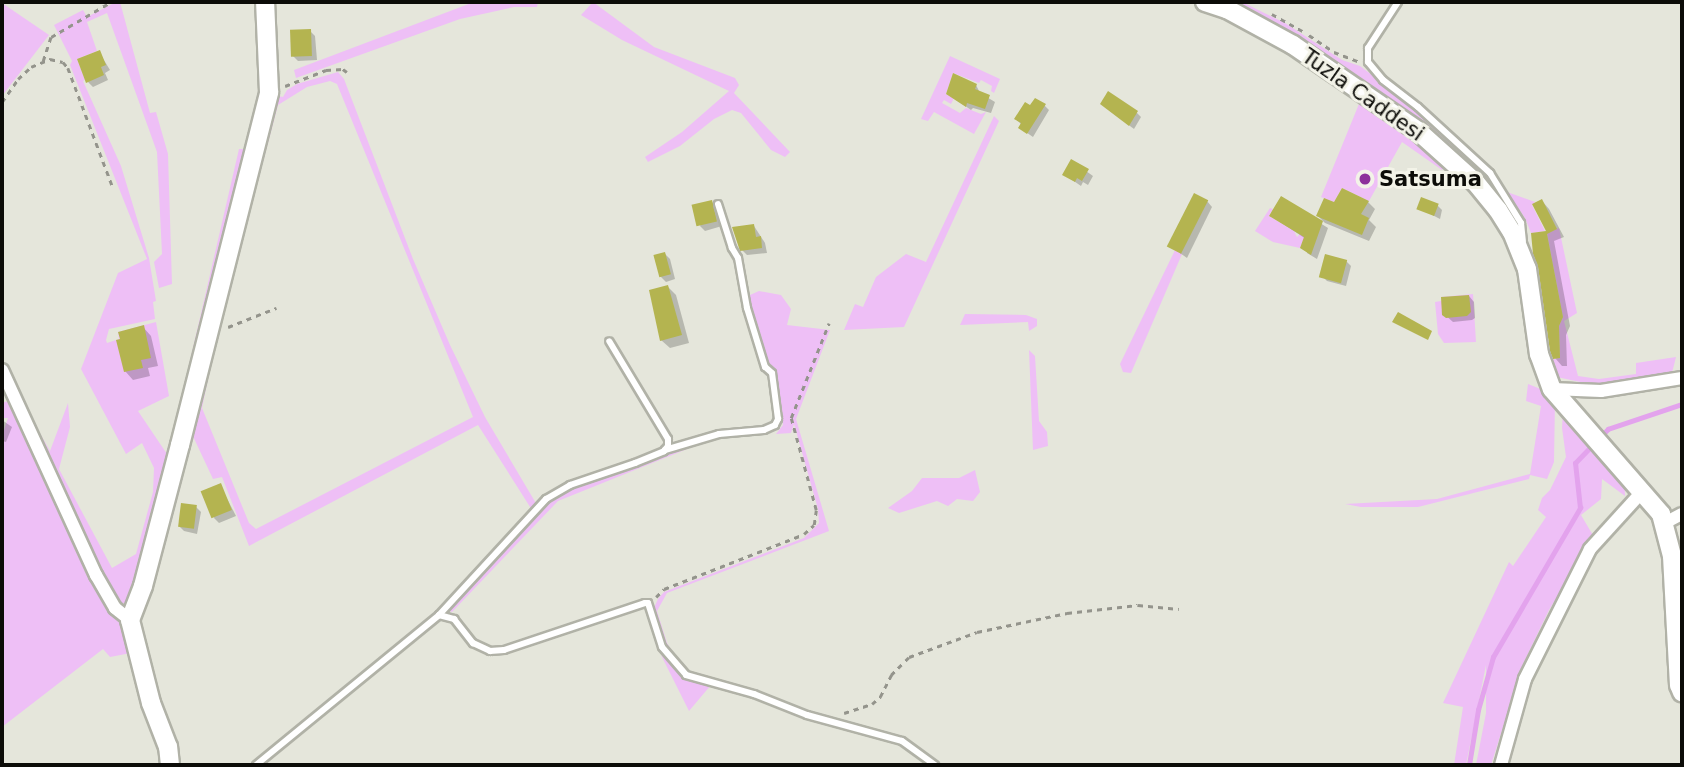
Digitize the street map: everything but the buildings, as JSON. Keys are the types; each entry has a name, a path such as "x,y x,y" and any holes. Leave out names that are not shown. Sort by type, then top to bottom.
{"main road":[{"path":"170,765 168,747 151,703 130,620 143,586 174,471 269,82 265,2"},
{"name":"Tuzla Caddesi","path":"1205,2 1227,9 1293,45 1418,131 1482,191 1512,232 1522,253 1531,284 1539,354 1552,388 1628,473 1642,493"},
{"path":"1642,493 1661,514 1672,556 1679,685 1682,692"}],"street":[{"path":"2,370 96,575 115,608 130,620"},
{"path":"1552,388 1601,391 1682,378"},
{"path":"1501,765 1525,679 1590,549 1642,493"},
{"path":"1663,524 1682,514"}],"lane":[{"path":"1398,2 1368,48 1368,62 1383,80 1490,173 1521,223 1522,253"},
{"path":"256,765 439,615 547,499 570,485 664,451 719,434 764,430 775,425 778,419 772,373 765,367 750,320 738,258 732,248 718,204"},
{"path":"609,341 668,439 664,451"},
{"path":"439,615 454,619 473,643 490,651 504,650 638,603 648,603 662,647 687,675 902,741 935,765"}],"path":[{"path":"43,61 51,37 111,2"},
{"path":"2,102 18,79 43,61 56,59 68,68 112,185"},
{"path":"269,82 279,90 326,70 343,69 347,72"},
{"path":"207,330 235,326 276,308"},
{"path":"648,603 664,589 784,543 804,534 814,525 816,510 791,418 829,323"},
{"path":"824,719 872,704 909,657 977,632 1079,612 1138,605 1179,609"}],"shaded area":[{"path":"120,2 150,113 156,112 168,154 172,284 159,288 154,262 162,254 157,152 107,13 87,22 97,51 77,59 85,80 83,81 121,166 149,258 156,301 153,302 155,319 109,329 106,340 107,343 119,339 118,332 156,322 169,396 138,411 171,460 130,602 122,604 118,602 37,438 26,409 50,451 68,403 70,427 59,469 112,568 136,554 153,492 154,468 142,443 126,454 81,369 118,273 147,259 70,65 72,61 54,25 83,10 87,17"},
{"path":"474,2 538,2 537,7 514,7 460,19 296,78 294,70"},
{"path":"593,2 654,47 735,78 739,85 734,93 790,152 785,157 771,150 741,113 732,110 714,119 680,146 648,162 645,157 682,132 729,91 622,40 581,15"},
{"path":"1230,2 1242,2 1285,23 1342,60 1360,66 1417,109 1483,170 1501,195 1497,199 1403,111 1306,42"},
{"path":"2,3 49,35 2,96"},
{"path":"950,56 1000,79 994,93 991,91 992,86 981,80 979,83 953,73 946,94 954,98 951,104 944,100 942,103 960,113 966,108 981,114 986,112 974,134 934,112 928,121 921,119"},
{"path":"338,72 344,79 413,259 450,345 485,417 537,505 532,510 478,425 249,546 222,477 213,479 191,432 216,340 202,408 249,523 256,529 473,417 337,84 330,81 307,87 278,105 222,317 215,317 273,95 283,97 287,90 297,84"},
{"path":"1361,99 1428,154 1447,163 1442,170 1402,142 1369,201 1342,188 1334,202 1321,197"},
{"path":"994,116 999,121 904,327 844,330 855,304 863,307 876,277 906,254 926,262"},
{"path":"239,149 249,149 189,387 184,387"},
{"path":"1507,192 1535,202 1532,205 1545,231 1531,233 1525,218"},
{"path":"1270,208 1273,209 1269,216 1294,231 1297,237 1300,234 1305,236 1300,248 1273,242 1255,231"},
{"path":"1559,228 1577,313 1564,321 1578,376 1599,379 1636,374 1636,363 1676,357 1672,373 1604,387 1552,376 1545,360 1560,358 1559,326 1563,317 1547,233"},
{"path":"1175,250 1182,254 1131,373 1123,372 1120,364"},
{"path":"759,291 781,295 791,309 787,325 830,330 796,419 829,531 667,593 657,611 667,643 676,658 692,674 676,663 663,643 654,608 658,599 664,592 804,538 819,523 818,509 794,424 791,433 776,434 783,425 774,369 767,366 747,303 750,295"},
{"path":"1473,294 1476,342 1444,343 1438,334 1435,302 1441,301 1441,297"},
{"path":"965,314 1026,315 1037,319 1037,326 1029,331 1028,322 960,325"},
{"path":"1029,350 1035,356 1039,421 1047,432 1048,446 1033,450"},
{"path":"1528,384 1543,390 1555,400 1554,462 1547,479 1530,475 1529,479 1418,507 1361,507 1345,504 1437,499 1530,474 1541,406 1526,401"},
{"path":"8,401 108,606 121,621 131,653 110,657 103,649 2,727 2,436 8,418 2,418 2,403"},
{"path":"1563,410 1624,476 1625,496 1602,479 1601,499 1581,515 1594,537 1549,610 1523,664 1491,765 1476,765 1486,713 1486,665 1466,765 1454,765 1463,707 1443,703 1509,562 1513,566 1546,517 1538,510 1542,498 1550,490 1566,457 1562,428"},
{"path":"728,436 692,447 558,501 452,612 448,610 557,495 686,444"},
{"path":"975,470 980,492 973,501 957,499 948,506 937,501 899,513 888,508 912,491 922,478 959,478"},
{"path":"661,655 684,675 711,685 689,711"}],"waterway":[{"path":"1600,437 1608,429 1682,404"},
{"path":"1469,765 1478,710 1493,657 1580,508 1575,463 1594,443"}],"place":[{"name":"Satsuma","path":"1365,179"}]}
